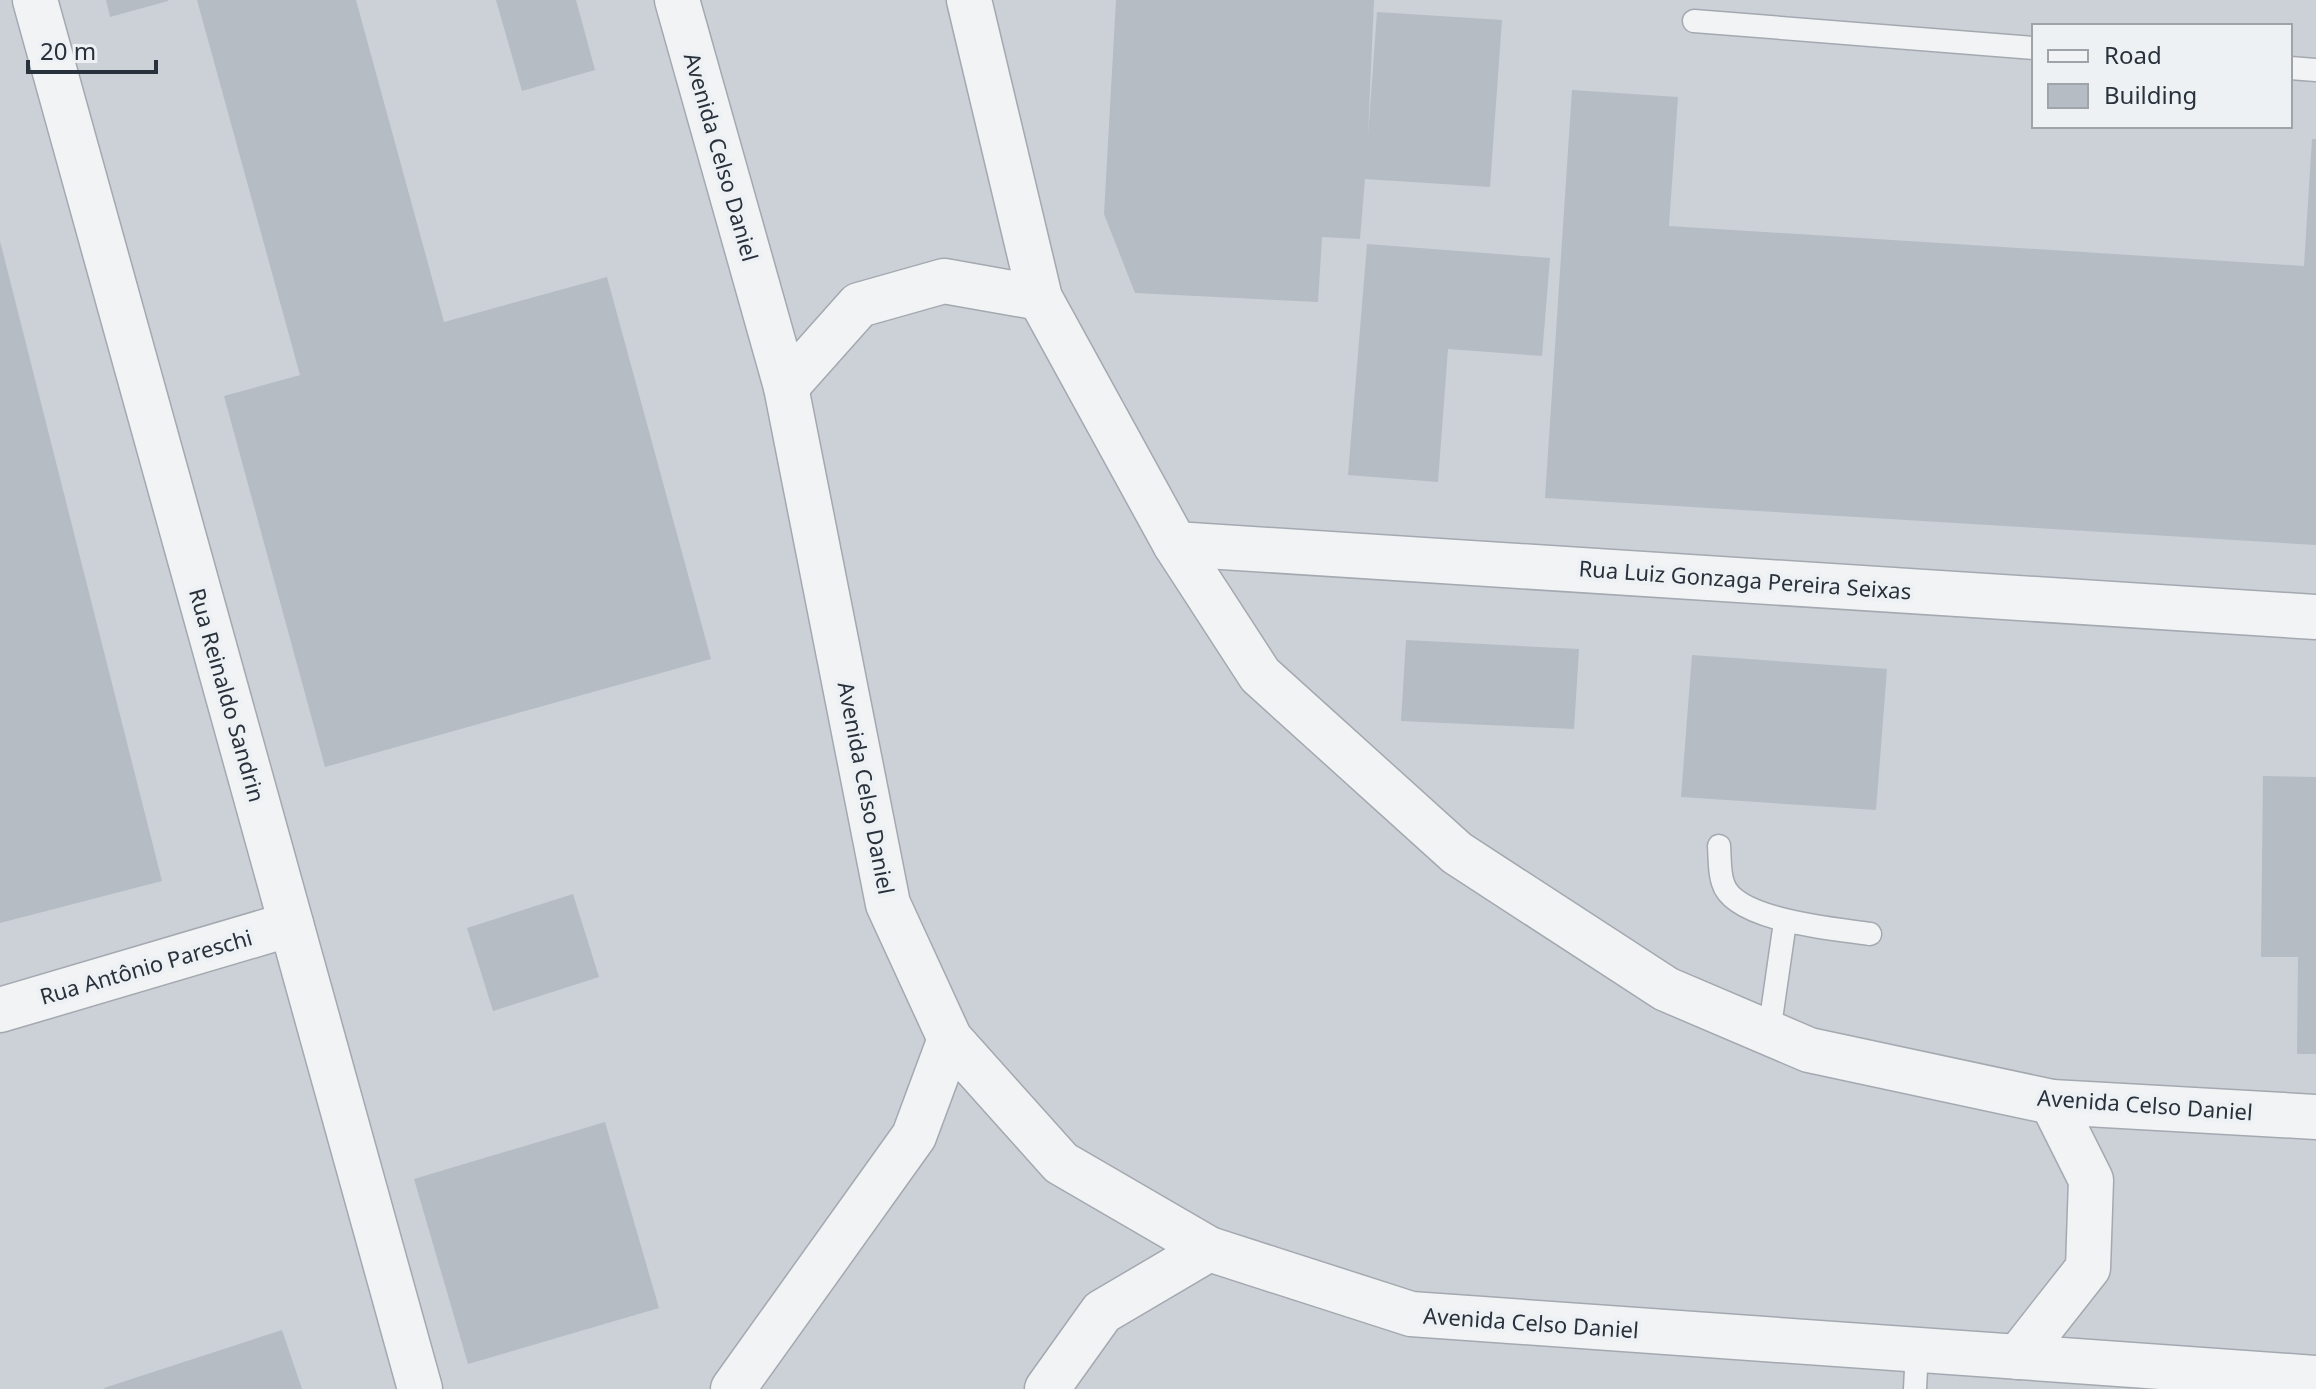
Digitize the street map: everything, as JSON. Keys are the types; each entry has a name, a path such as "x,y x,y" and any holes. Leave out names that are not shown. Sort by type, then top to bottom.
{"street":[{"name":"Rua Reinaldo Sandrin","path":"35,0 420,1389"},
{"name":"Avenida Celso Daniel","path":"677,0 786,387 888,904 950,1039 1061,1163 1209,1249 1411,1314 1916,1370 2018,1357 2316,1378"},
{"name":"Avenida Celso Daniel","path":"969,0 1040,298 1175,544 1260,675 1457,853 1666,989 1809,1050 2052,1102 2316,1117"},
{"path":"786,387 859,305 944,281 1040,298"},
{"name":"Rua Luiz Gonzaga Pereira Seixas","path":"1175,544 2316,617"},
{"name":"Rua Antônio Pareschi","path":"0,1010 291,924"},
{"path":"733,1389 914,1136 950,1039"},
{"path":"2018,1357 2088,1268 2091,1180 2052,1102"},
{"path":"1047,1389 1102,1312 1209,1249"}],"lane":[{"path":"1694,21 2032,48"},
{"path":"2292,68 2316,70"},
{"path":"1719,846 1723,886 1738,902 1785,922 1870,934"},
{"path":"1769,1033 1785,922"}],"shaded area":[{"path":"0,0 2316,0 2316,1389 0,1389"}],"building":[{"path":"106,0 168,0 168,1 110,17"},
{"path":"197,0 356,0 444,322 607,277 711,659 325,767 224,396 300,375"},
{"path":"496,0 576,0 595,70 522,91"},
{"path":"1116,0 1374,0 1368,136 1377,12 1502,20 1490,187 1365,179 1360,239 1322,237 1318,302 1135,293 1104,214"},
{"path":"1572,90 1678,97 1669,226 2304,266 2312,139 2316,139 2316,545 1545,498"},
{"path":"0,241 162,881 0,923"},
{"path":"1367,244 1550,258 1542,356 1448,349 1438,482 1348,475"},
{"path":"1406,640 1579,649 1574,729 1401,721"},
{"path":"1692,655 1887,669 1876,810 1681,797"},
{"path":"2263,776 2316,777 2316,1054 2297,1054 2298,957 2261,957"},
{"path":"573,894 599,977 493,1011 467,928"},
{"path":"605,1122 659,1308 468,1364 414,1179"},
{"path":"282,1330 302,1389 104,1389 104,1388"}]}
